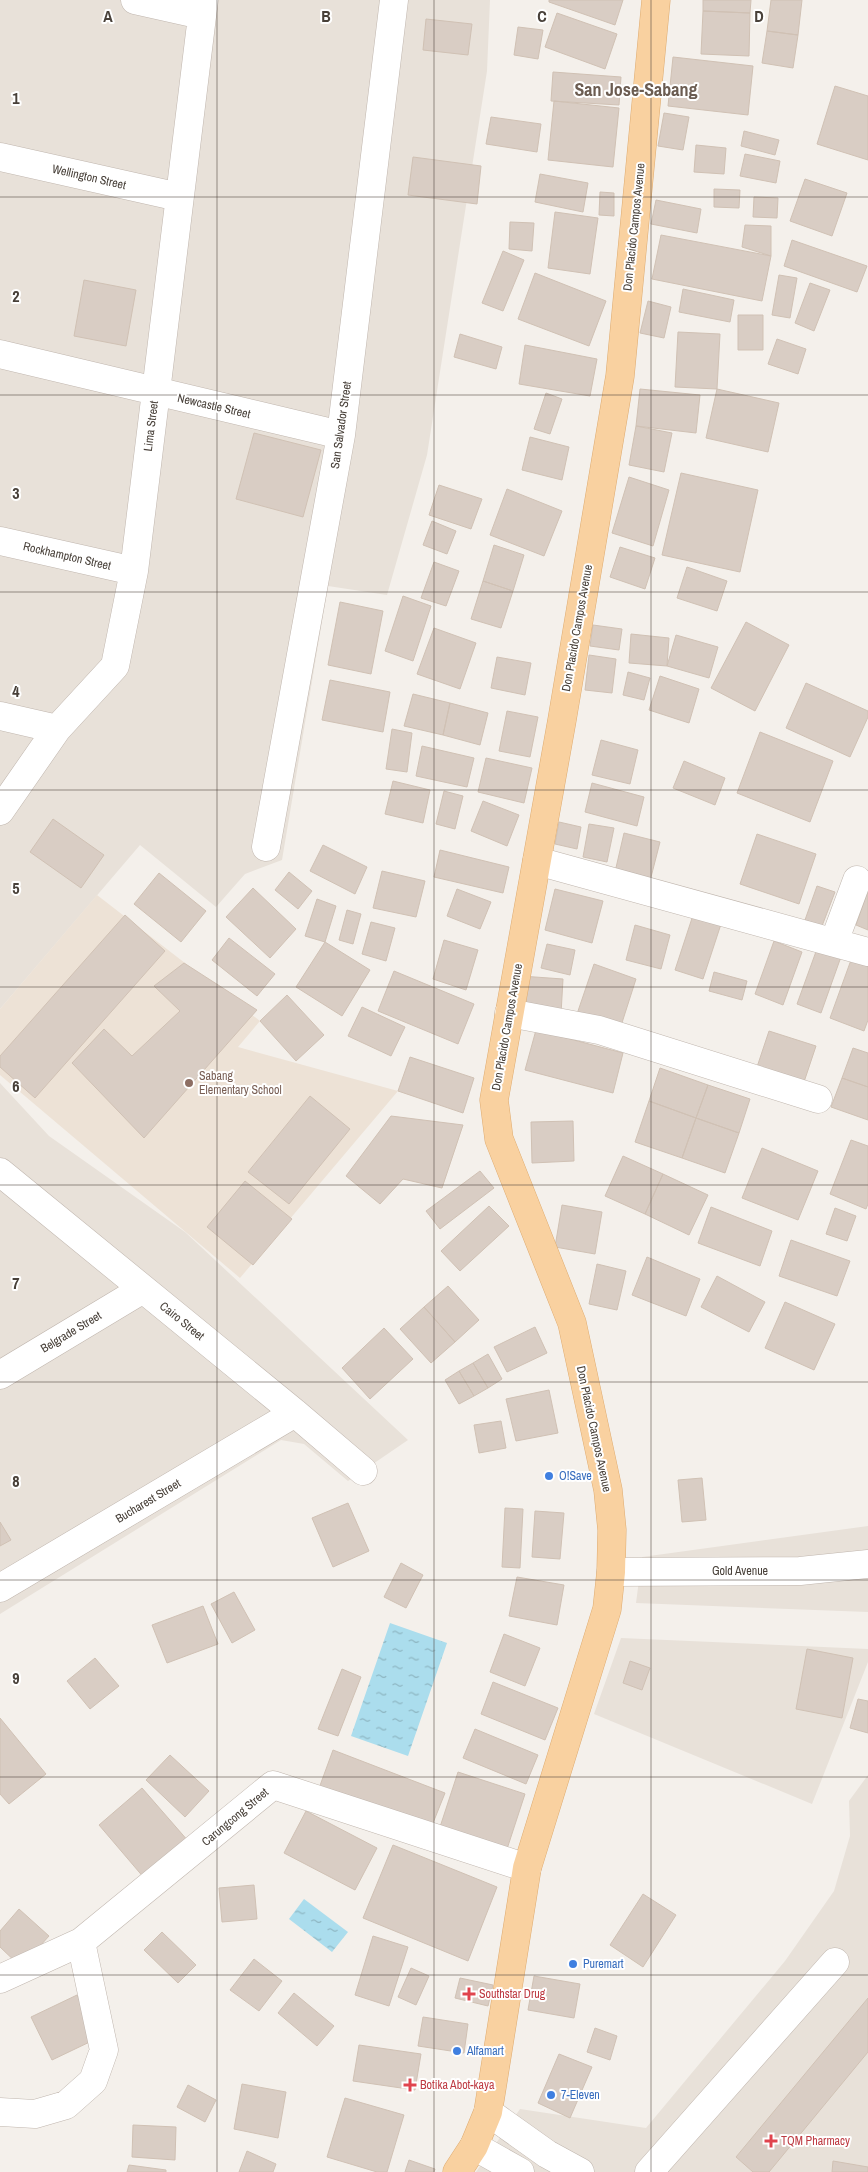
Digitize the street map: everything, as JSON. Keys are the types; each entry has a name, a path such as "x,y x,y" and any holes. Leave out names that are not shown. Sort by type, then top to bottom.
{"main road":[{"name":"Don Placido Campos Avenue","path":"457,2172 474,2146 488,2112 527,1868 607,1609 611,1572 612,1530 608,1490 572,1323 499,1139 494,1100 620,376 656,0"}],"street":[{"path":"135,0 203,8"},
{"name":"San Salvador Street","path":"266,847 340,435 394,0"},
{"name":"Lima Street","path":"0,811 58,729 115,666 134,571 154,392 203,8"},
{"name":"Wellington Street","path":"0,157 179,197"},
{"name":"Newcastle Street","path":"0,354 340,435"},
{"name":"Rockhampton Street","path":"0,541 134,571"},
{"path":"0,716 58,729"},
{"path":"537,861 868,952"},
{"path":"834,942 858,880"},
{"path":"509,1013 600,1030 818,1099"},
{"name":"Cairo Street","path":"0,1172 295,1413 363,1471"},
{"name":"Belgrade Street","path":"0,1375 143,1288"},
{"name":"Bucharest Street","path":"0,1588 295,1413"},
{"name":"Gold Avenue","path":"611,1572 800,1571 868,1564"},
{"name":"Carungcong Street","path":"0,1980 81,1942 273,1785 527,1868"},
{"path":"0,2112 35,2114 66,2105 93,2081 104,2050 81,1942"},
{"path":"649,2172 835,1962"},
{"path":"488,2112 547,2154 580,2172"},
{"path":"474,2146 520,2172"}],"shaded area":[{"path":"0,0 490,0 487,71 427,455 387,595 328,586 282,860 245,874 216,907 140,845 0,1009"},
{"name":"Sabang Elementary School","path":"97,895 260,1021 238,1047 398,1091 240,1278 0,1075 0,1009"},
{"path":"0,1083 49,1136 185,1232 408,1440 348,1481 304,1444 281,1440 0,1614"},
{"path":"868,1526 868,1612 636,1603 642,1557"},
{"path":"621,1638 868,1649 868,1662 812,1804 594,1714"},
{"path":"868,1775 868,2172 476,2172 520,2109 646,2128 785,1961 834,1891 850,1836 849,1801"}],"water":[{"path":"390,1623 447,1643 408,1756 351,1736"},
{"path":"304,1899 348,1932 332,1952 289,1919"}],"building":[{"path":"549,0 623,0 615,25 549,2"},
{"path":"703,0 751,0 750,13 703,11"},
{"path":"771,0 802,0 798,35 767,31"},
{"path":"703,11 750,13 749,56 701,54"},
{"path":"557,13 617,34 605,69 545,47"},
{"path":"426,19 472,24 468,55 423,50"},
{"path":"518,27 543,30 538,59 514,55"},
{"path":"767,31 798,35 793,68 762,63"},
{"path":"673,57 753,66 748,115 668,106"},
{"path":"553,72 621,77 619,105 551,101"},
{"path":"835,86 868,96 868,160 817,144"},
{"path":"554,101 619,108 613,167 548,160"},
{"path":"664,113 689,117 683,150 658,146"},
{"path":"491,117 541,124 537,152 486,144"},
{"path":"744,131 779,140 775,155 741,146"},
{"path":"696,145 726,148 724,174 694,172"},
{"path":"745,154 780,161 776,183 740,176"},
{"path":"413,157 481,166 477,204 408,195"},
{"path":"540,174 588,183 583,212 535,202"},
{"path":"805,179 847,193 832,236 790,221"},
{"path":"714,189 740,190 739,208 714,207"},
{"path":"600,192 614,193 614,216 599,215"},
{"path":"754,197 778,198 777,218 753,217"},
{"path":"656,200 701,209 697,233 651,224"},
{"path":"555,212 598,218 590,274 548,268"},
{"path":"510,222 534,223 532,251 509,249"},
{"path":"745,225 771,226 771,256 742,247"},
{"path":"661,235 771,256 762,301 652,279"},
{"path":"792,240 867,266 857,292 784,266"},
{"path":"503,251 524,260 503,311 482,303"},
{"path":"535,273 606,301 589,346 518,319"},
{"path":"779,275 797,278 790,318 772,315"},
{"path":"84,280 136,290 126,346 74,336"},
{"path":"810,283 830,290 814,331 795,323"},
{"path":"683,289 734,300 730,322 679,312"},
{"path":"648,301 671,307 664,338 640,333"},
{"path":"738,315 763,315 763,350 738,350"},
{"path":"678,332 720,334 717,389 675,387"},
{"path":"460,334 502,347 496,369 454,357"},
{"path":"777,339 806,349 798,374 768,364"},
{"path":"525,345 597,359 590,396 519,384"},
{"path":"640,389 700,395 696,433 636,426"},
{"path":"717,389 779,403 768,452 706,438"},
{"path":"546,393 562,399 550,434 534,429"},
{"path":"636,426 672,433 664,472 629,465"},
{"path":"254,433 321,450 303,517 236,499"},
{"path":"530,437 569,447 562,480 522,470"},
{"path":"681,473 758,490 740,572 662,555"},
{"path":"629,477 669,490 653,546 612,533"},
{"path":"439,485 482,499 471,529 429,515"},
{"path":"507,489 562,511 544,556 490,535"},
{"path":"432,521 456,531 447,554 423,545"},
{"path":"494,545 524,555 513,591 483,581"},
{"path":"620,547 655,558 645,589 610,577"},
{"path":"434,562 459,571 446,606 421,598"},
{"path":"687,567 727,581 717,611 677,598"},
{"path":"483,581 513,591 501,628 471,619"},
{"path":"403,596 431,606 413,661 385,651"},
{"path":"340,602 383,611 371,674 328,665"},
{"path":"746,622 789,645 755,711 711,688"},
{"path":"593,625 622,629 619,650 590,646"},
{"path":"434,628 476,643 460,689 417,674"},
{"path":"631,634 669,638 667,666 629,663"},
{"path":"676,635 718,647 709,678 667,666"},
{"path":"589,655 616,659 612,693 585,690"},
{"path":"497,657 531,663 525,695 491,688"},
{"path":"628,672 650,678 644,700 623,695"},
{"path":"660,676 699,689 689,723 649,710"},
{"path":"330,680 390,692 383,732 322,720"},
{"path":"806,683 868,711 868,717 850,757 786,728"},
{"path":"413,694 450,703 443,735 404,726"},
{"path":"450,703 488,713 480,745 443,735"},
{"path":"507,711 538,717 530,757 499,751"},
{"path":"392,729 412,733 407,772 386,769"},
{"path":"760,732 833,761 810,822 737,793"},
{"path":"601,740 638,750 630,784 592,775"},
{"path":"422,746 474,758 467,787 416,776"},
{"path":"486,758 532,768 524,803 478,792"},
{"path":"684,761 725,778 715,805 673,788"},
{"path":"393,781 430,790 423,823 385,814"},
{"path":"592,783 644,797 637,826 585,812"},
{"path":"444,791 463,796 455,829 436,824"},
{"path":"483,801 519,815 507,846 471,831"},
{"path":"53,819 104,855 81,888 30,852"},
{"path":"559,822 581,827 577,849 555,844"},
{"path":"589,824 614,828 607,862 583,857"},
{"path":"624,833 660,842 650,881 615,872"},
{"path":"757,834 816,854 799,904 740,884"},
{"path":"323,845 367,867 355,894 310,871"},
{"path":"440,850 509,867 503,893 434,877"},
{"path":"382,871 425,881 416,917 373,908"},
{"path":"289,872 312,891 298,909 275,890"},
{"path":"159,873 206,911 181,942 134,904"},
{"path":"817,886 835,892 822,926 805,920"},
{"path":"253,888 296,929 270,958 226,917"},
{"path":"457,889 491,902 480,929 447,916"},
{"path":"555,889 603,901 592,943 545,930"},
{"path":"868,891 868,930 856,925"},
{"path":"317,899 336,906 325,942 305,936"},
{"path":"696,906 724,915 703,979 675,970"},
{"path":"347,910 361,914 353,944 339,940"},
{"path":"125,915 165,951 35,1098 0,1067 0,1056"},
{"path":"371,922 395,928 386,961 362,954"},
{"path":"635,925 670,935 661,969 626,960"},
{"path":"229,938 275,974 257,996 212,960"},
{"path":"444,940 478,950 466,990 433,979"},
{"path":"774,941 802,952 783,1005 755,994"},
{"path":"325,942 370,970 342,1016 296,987"},
{"path":"547,944 575,950 570,975 541,968"},
{"path":"818,946 842,954 821,1013 797,1004"},
{"path":"851,960 868,966 868,1020 864,1031 830,1018"},
{"path":"184,963 257,1010 144,1138 72,1063 104,1029 132,1056 180,1011 154,986"},
{"path":"594,964 636,979 620,1029 577,1014"},
{"path":"394,971 474,1004 458,1044 378,1011"},
{"path":"714,972 747,981 742,1000 709,991"},
{"path":"521,976 563,979 561,1014 519,1011"},
{"path":"287,995 324,1035 296,1061 260,1021"},
{"path":"362,1007 405,1027 391,1056 348,1036"},
{"path":"536,1030 623,1053 613,1093 525,1070"},
{"path":"769,1031 816,1046 804,1082 757,1067"},
{"path":"853,1048 868,1053 868,1087 842,1078"},
{"path":"410,1057 474,1078 463,1113 398,1091"},
{"path":"660,1068 708,1085 696,1118 649,1101"},
{"path":"842,1078 868,1087 868,1120 831,1107"},
{"path":"708,1085 750,1099 739,1133 696,1118"},
{"path":"310,1096 350,1129 289,1204 248,1172"},
{"path":"649,1101 696,1118 682,1158 635,1142"},
{"path":"391,1116 463,1125 442,1188 403,1179 380,1204 346,1176"},
{"path":"696,1118 739,1133 725,1173 682,1158"},
{"path":"573,1121 574,1161 532,1163 531,1122"},
{"path":"851,1140 868,1146 868,1204 866,1209 830,1194"},
{"path":"762,1148 818,1171 798,1220 742,1198"},
{"path":"623,1156 663,1174 645,1214 605,1196"},
{"path":"480,1171 494,1188 440,1229 426,1211"},
{"path":"663,1174 708,1195 689,1235 645,1214"},
{"path":"245,1181 292,1219 253,1265 207,1227"},
{"path":"562,1205 602,1212 595,1254 555,1247"},
{"path":"489,1206 509,1226 460,1271 441,1251"},
{"path":"711,1207 772,1231 760,1266 698,1243"},
{"path":"835,1208 856,1216 847,1241 826,1234"},
{"path":"791,1240 850,1261 837,1296 779,1276"},
{"path":"647,1257 700,1279 686,1316 632,1295"},
{"path":"597,1264 626,1271 617,1310 589,1304"},
{"path":"717,1276 765,1302 749,1332 701,1307"},
{"path":"448,1286 479,1320 455,1342 424,1307"},
{"path":"785,1302 835,1324 814,1370 765,1348"},
{"path":"424,1307 455,1342 431,1363 400,1329"},
{"path":"535,1327 547,1353 507,1372 494,1347"},
{"path":"384,1328 413,1359 370,1399 342,1368"},
{"path":"488,1354 502,1379 488,1388 473,1363"},
{"path":"473,1363 488,1388 474,1396 459,1371"},
{"path":"459,1371 474,1396 459,1404 445,1380"},
{"path":"549,1390 558,1433 516,1441 506,1399"},
{"path":"501,1421 506,1448 479,1453 474,1425"},
{"path":"702,1478 706,1520 682,1522 678,1480"},
{"path":"348,1503 369,1551 333,1567 312,1518"},
{"path":"505,1508 523,1509 520,1568 502,1567"},
{"path":"535,1511 564,1513 560,1559 532,1557"},
{"path":"0,1522 11,1540 0,1546"},
{"path":"401,1563 423,1575 406,1608 384,1597"},
{"path":"517,1577 564,1585 557,1625 509,1616"},
{"path":"234,1592 255,1630 232,1643 211,1604"},
{"path":"203,1606 218,1644 167,1663 152,1625"},
{"path":"504,1634 540,1648 525,1686 490,1672"},
{"path":"807,1649 853,1658 842,1718 796,1709"},
{"path":"95,1658 119,1686 90,1709 67,1681"},
{"path":"630,1661 650,1668 642,1690 623,1683"},
{"path":"342,1669 361,1677 338,1736 318,1729"},
{"path":"493,1682 558,1708 545,1740 481,1714"},
{"path":"858,1699 868,1701 868,1733 850,1728"},
{"path":"0,1718 46,1774 9,1804 0,1794"},
{"path":"475,1729 538,1755 526,1784 463,1758"},
{"path":"333,1750 445,1793 429,1833 318,1791"},
{"path":"170,1755 209,1791 185,1817 146,1780"},
{"path":"458,1772 525,1794 507,1849 440,1827"},
{"path":"142,1788 189,1842 145,1879 99,1825"},
{"path":"306,1811 377,1848 355,1890 284,1853"},
{"path":"393,1845 497,1887 468,1961 363,1918"},
{"path":"254,1885 257,1919 222,1922 219,1888"},
{"path":"643,1894 676,1915 643,1967 610,1945"},
{"path":"19,1909 49,1936 21,1967 0,1947 0,1931"},
{"path":"162,1932 196,1965 178,1983 144,1950"},
{"path":"373,1936 408,1947 389,2006 355,1995"},
{"path":"254,1959 282,1981 259,2011 230,1990"},
{"path":"411,1968 429,1976 416,2005 398,1997"},
{"path":"534,1976 580,1984 574,2018 528,2010"},
{"path":"460,1978 493,1985 488,2006 455,1998"},
{"path":"294,1993 334,2026 317,2046 278,2013"},
{"path":"77,1995 98,2038 52,2060 31,2017"},
{"path":"868,1998 868,2052 769,2172 753,2172 736,2157"},
{"path":"423,2017 468,2024 464,2053 418,2046"},
{"path":"595,2028 617,2036 610,2060 587,2052"},
{"path":"359,2045 421,2054 415,2090 353,2081"},
{"path":"559,2054 592,2067 570,2118 538,2103"},
{"path":"242,2084 286,2092 278,2138 234,2129"},
{"path":"188,2085 216,2100 205,2122 177,2107"},
{"path":"345,2098 404,2115 387,2172 377,2172 327,2157"},
{"path":"133,2125 176,2127 175,2160 132,2157"},
{"path":"247,2151 276,2164 273,2172 239,2172"},
{"path":"409,2160 435,2169 434,2172 405,2172"},
{"path":"833,2161 868,2167 868,2172 832,2172"},
{"path":"129,2165 166,2170 166,2172 127,2172"}],"place":[{"name":"Sabang Elementary School","path":"189,1083"},
{"name":"O!Save","path":"549,1476"},
{"name":"Puremart","path":"573,1964"},
{"name":"Southstar Drug","path":"469,1994"},
{"name":"Alfamart","path":"457,2051"},
{"name":"Botika Abot-kaya","path":"410,2085"},
{"name":"7-Eleven","path":"551,2095"},
{"name":"TQM Pharmacy","path":"771,2141"}],"district":[{"name":"San Jose-Sabang","path":"636,90"}]}
